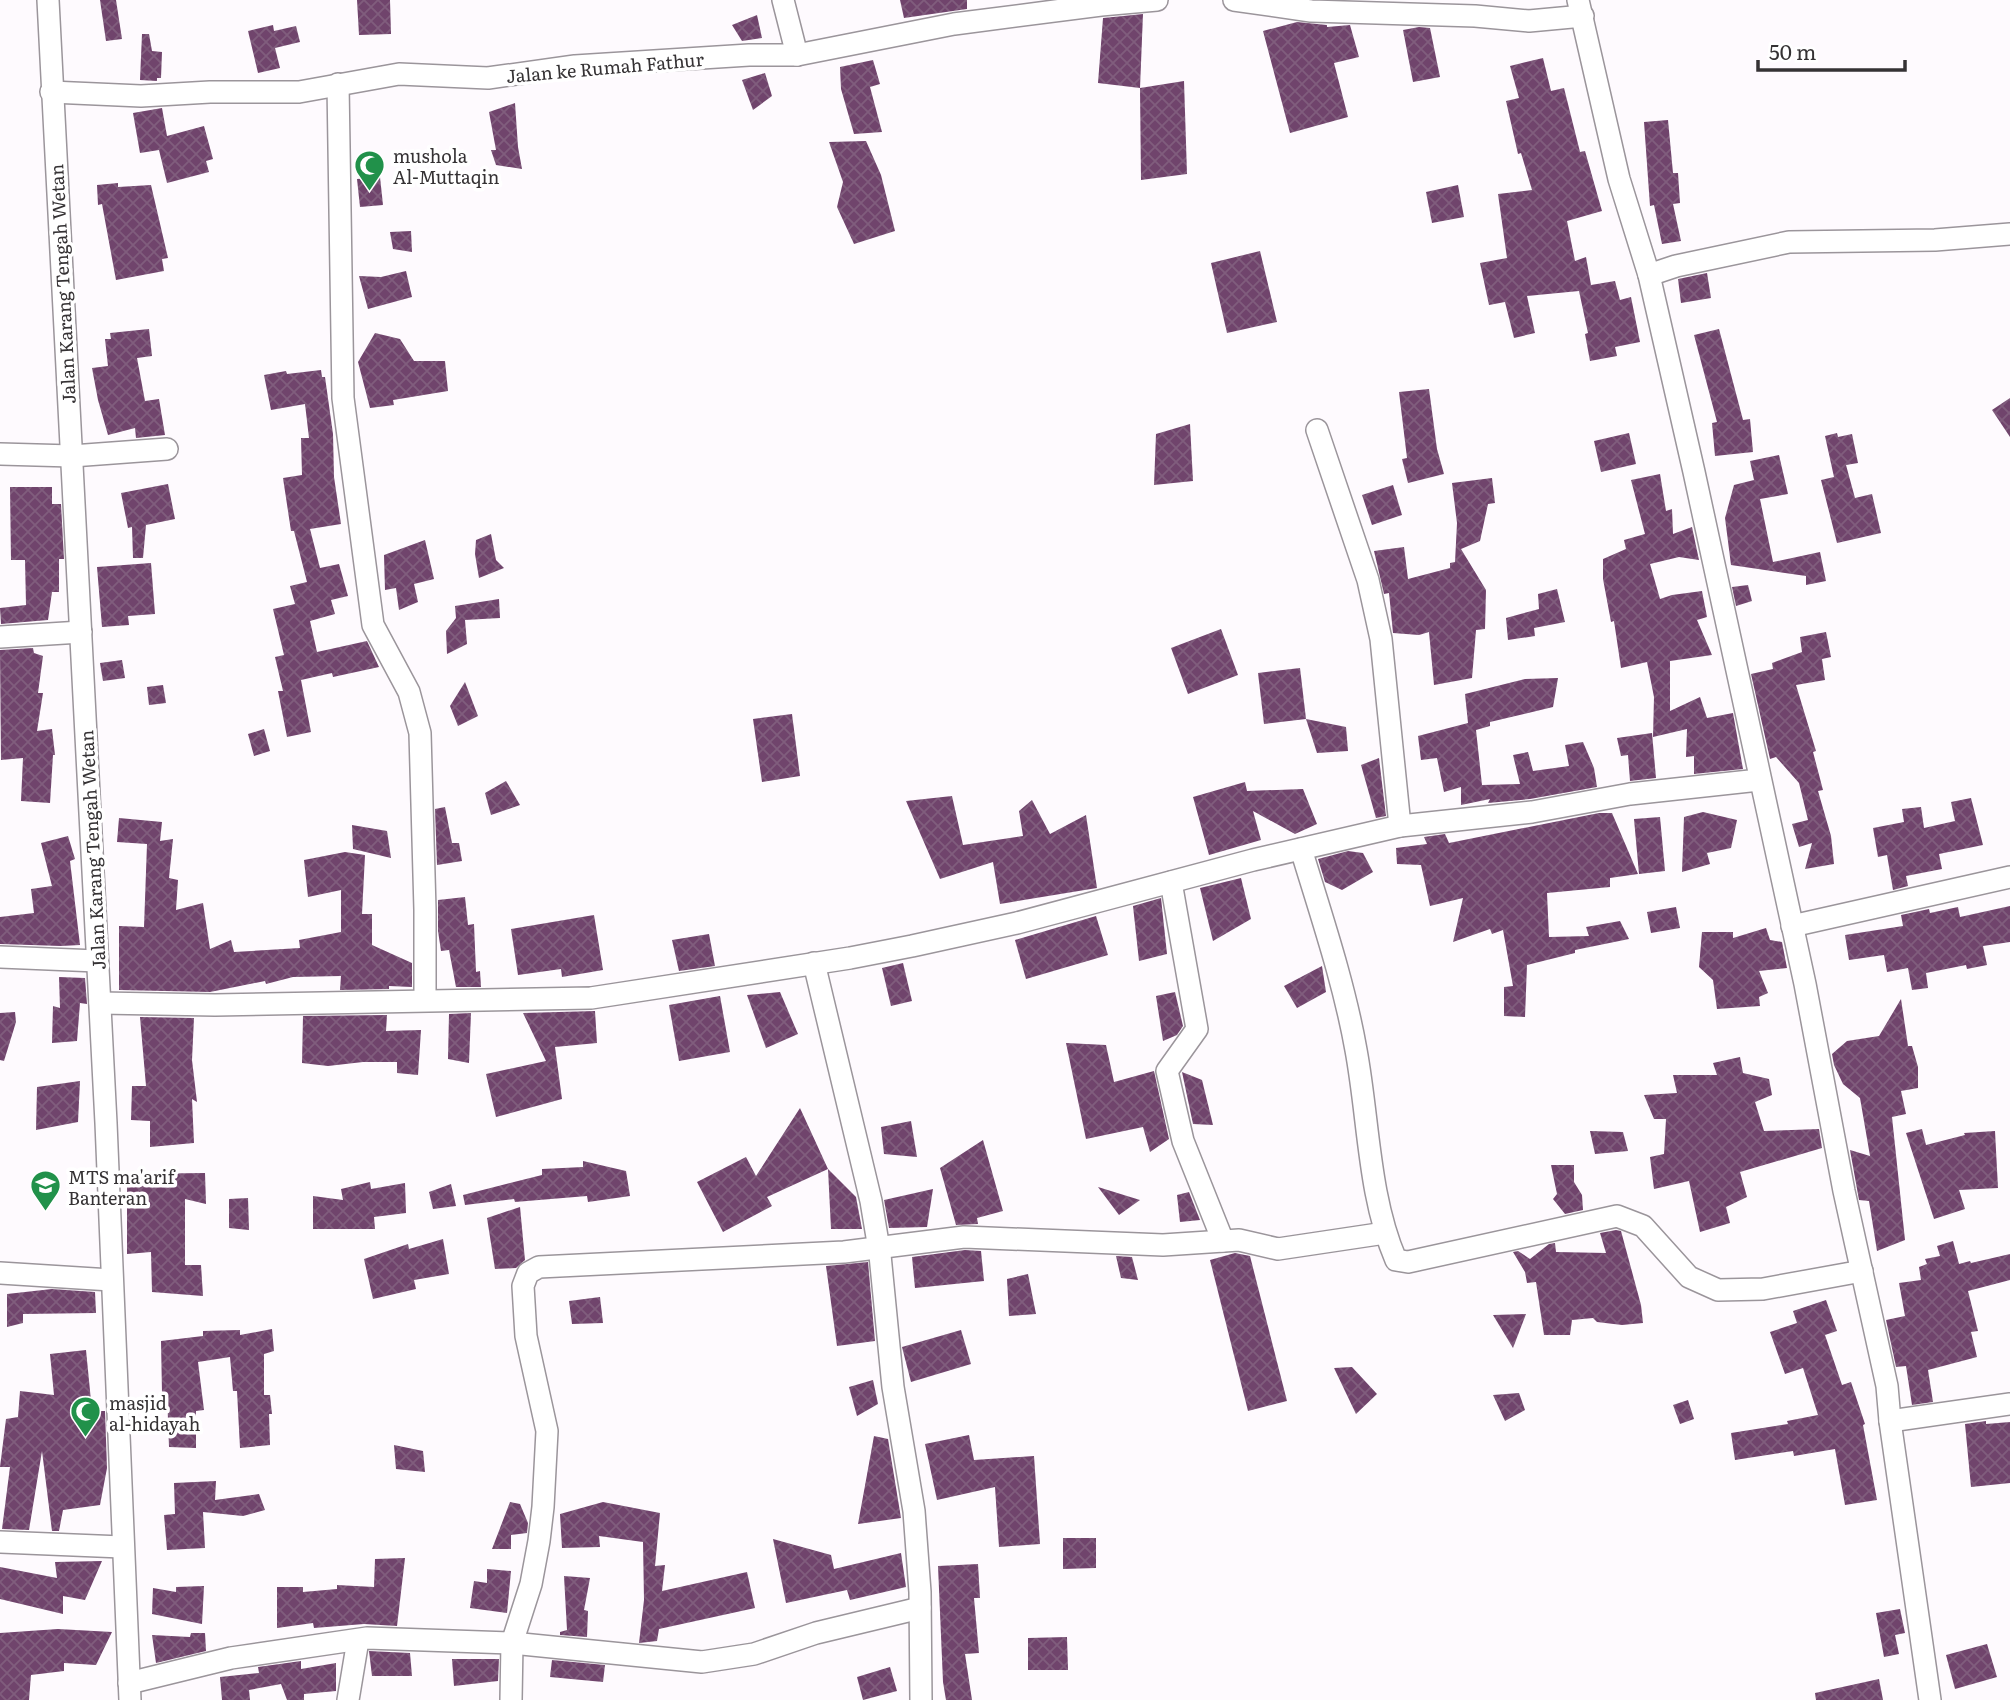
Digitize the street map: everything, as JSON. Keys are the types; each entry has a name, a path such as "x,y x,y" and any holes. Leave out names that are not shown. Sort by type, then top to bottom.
{"street":[{"name":"Jalan Karang Tengah Wetan","path":"48,0 100,1003 129,1691"},
{"path":"783,0 797,55"},
{"name":"Jalan ke Rumah Fathur","path":"51,92 141,96 210,92 299,92 400,74 488,78 575,65 749,55 797,55 954,24 1157,0"},
{"path":"1234,0 1311,11 1475,16 1529,21 1581,8 1619,180 1649,275 1792,926 1886,1386 1930,1700"},
{"path":"338,84 343,398 373,625 409,692 419,733 425,1000"},
{"path":"1649,275 1676,266 1789,242 1935,240 2010,234"},
{"path":"1317,430 1368,580 1378,627 1400,826"},
{"path":"0,454 72,456 167,449"},
{"path":"0,637 81,632"},
{"path":"100,1003 215,1005 591,998 814,963 1017,923 1400,826 1532,812 1630,794 1759,780"},
{"path":"1301,849 1329,942 1356,1050 1385,1233 1396,1260 1408,1262 1617,1216 1643,1226 1689,1277 1718,1290 1763,1289 1862,1271"},
{"path":"1792,926 2010,877"},
{"path":"1171,882 1197,1029 1167,1071 1183,1141 1223,1241"},
{"path":"0,957 97,961"},
{"path":"814,963 871,1200 879,1248 893,1387 914,1511 920,1608 921,1700"},
{"path":"511,1700 512,1643 531,1584 543,1507 547,1432 526,1336 523,1286 528,1273 539,1267 844,1252 964,1237 1163,1245 1240,1240 1278,1249 1385,1233"},
{"path":"0,1273 111,1280"},
{"path":"1890,1421 2010,1404"},
{"path":"0,1542 122,1547"},
{"path":"129,1691 231,1658 358,1640 512,1643 702,1662 754,1654 816,1633 920,1608"},
{"path":"348,1700 358,1640"}],"building":[{"path":"100,0 116,0 122,39 106,41"},
{"path":"357,0 390,0 391,34 359,35"},
{"path":"900,0 967,0 967,9 904,18"},
{"path":"1143,14 1140,88 1098,83 1103,18"},
{"path":"757,15 762,38 742,41 732,25"},
{"path":"1297,22 1327,27 1350,25 1359,57 1334,63 1348,117 1290,133 1263,31"},
{"path":"273,25 274,31 296,26 300,42 275,48 280,68 258,73 248,31"},
{"path":"1430,28 1440,77 1413,82 1403,30"},
{"path":"142,34 149,34 152,51 162,52 161,78 157,78 157,81 140,80"},
{"path":"1543,58 1551,91 1564,88 1580,152 1585,151 1602,211 1567,221 1575,261 1586,257 1591,285 1615,281 1620,300 1631,297 1640,342 1615,347 1617,356 1590,361 1585,334 1588,333 1579,291 1527,296 1535,333 1514,338 1505,302 1489,305 1480,263 1507,258 1498,194 1532,190 1521,153 1518,154 1506,101 1519,98 1510,66"},
{"path":"873,60 880,84 870,87 882,132 854,134 841,89 840,67"},
{"path":"765,73 772,96 753,110 742,80"},
{"path":"1184,81 1187,174 1141,180 1140,88"},
{"path":"515,103 522,169 496,165 491,150 496,150 489,112"},
{"path":"162,108 167,136 204,126 213,159 206,161 209,172 167,183 159,150 140,153 133,113"},
{"path":"1668,120 1673,173 1678,173 1680,203 1673,204 1681,241 1662,244 1654,205 1650,206 1644,122"},
{"path":"866,141 881,175 895,231 854,244 837,207 843,182 829,142"},
{"name":"mushola Al-Muttaqin","path":"380,177 383,205 360,207 357,179"},
{"path":"118,183 118,187 151,185 168,258 162,259 164,271 116,280 102,204 98,205 97,185"},
{"path":"1458,185 1464,217 1432,223 1426,192"},
{"path":"411,231 412,252 393,249 390,232"},
{"path":"1260,251 1277,322 1227,333 1211,263"},
{"path":"406,271 412,297 368,309 359,276 381,277"},
{"path":"1707,273 1711,298 1681,303 1678,279"},
{"path":"149,329 152,356 137,358 145,401 159,399 165,435 136,438 135,428 108,435 92,368 108,366 105,339 111,339 110,333"},
{"path":"1719,329 1743,420 1750,419 1753,452 1715,456 1712,423 1717,422 1694,335"},
{"path":"375,333 400,339 414,361 445,361 448,391 393,400 394,405 370,408 358,362"},
{"path":"321,370 322,377 325,377 333,434 334,477 341,524 310,529 320,568 339,564 348,596 331,600 335,614 310,621 317,652 367,641 379,667 333,677 332,673 301,680 311,732 287,737 278,691 283,691 275,657 284,655 273,609 295,604 290,586 307,582 294,531 291,531 283,478 302,475 301,438 309,438 305,404 271,410 264,375"},
{"path":"1429,389 1437,449 1444,474 1408,483 1402,459 1407,458 1399,392"},
{"path":"2010,398 2010,437 1992,410"},
{"path":"1190,424 1193,481 1154,485 1156,434"},
{"path":"1629,433 1636,464 1601,472 1594,441"},
{"path":"1837,433 1838,437 1852,434 1858,463 1846,465 1855,498 1872,494 1881,533 1837,543 1821,480 1834,477 1825,436"},
{"path":"1779,455 1788,494 1760,499 1773,562 1820,552 1826,581 1806,585 1806,576 1731,565 1725,518 1734,485 1754,480 1750,461"},
{"path":"1660,474 1666,511 1672,509 1673,534 1692,527 1699,560 1679,557 1650,564 1660,599 1702,591 1707,617 1697,620 1712,655 1670,661 1670,711 1700,697 1707,718 1733,713 1743,769 1694,774 1694,756 1686,757 1687,729 1653,737 1654,697 1647,662 1621,668 1614,621 1611,622 1603,579 1603,559 1626,549 1624,540 1645,534 1631,480"},
{"path":"1492,478 1495,503 1488,504 1480,541 1461,549 1486,590 1485,629 1476,630 1472,678 1434,685 1429,632 1419,635 1393,633 1389,593 1384,594 1374,551 1404,547 1408,579 1450,568 1450,563 1455,562 1457,523 1452,483"},
{"path":"168,484 175,519 146,525 143,558 133,558 132,527 128,528 121,493"},
{"path":"1393,485 1402,515 1372,525 1362,495"},
{"path":"10,487 52,487 52,504 61,504 64,559 59,559 59,592 52,592 48,620 1,624 0,608 26,605 25,560 11,560"},
{"path":"491,534 496,560 504,568 479,578 476,540"},
{"path":"425,540 434,579 414,584 418,602 399,610 396,588 385,590 384,555"},
{"path":"151,563 155,614 128,616 129,625 102,627 97,567"},
{"path":"1748,585 1752,601 1736,606 1732,587"},
{"path":"1557,589 1565,622 1534,628 1535,636 1508,640 1506,618 1539,609 1538,594"},
{"path":"499,599 500,618 465,620 467,644 447,654 446,631 456,618 455,606"},
{"path":"1221,629 1238,675 1188,694 1171,648"},
{"path":"1826,632 1831,657 1822,659 1825,680 1796,685 1816,751 1813,752 1823,790 1818,791 1831,836 1834,864 1805,869 1812,843 1799,847 1792,824 1808,820 1799,783 1776,757 1770,759 1751,674 1773,669 1772,663 1802,652 1800,637"},
{"path":"33,648 34,653 43,656 38,693 43,693 37,731 52,729 55,755 50,803 21,801 23,758 1,760 0,650"},
{"path":"122,660 125,678 103,681 100,663"},
{"path":"1300,668 1306,719 1264,724 1258,673"},
{"path":"1558,678 1553,707 1490,722 1490,726 1476,730 1482,785 1520,784 1513,755 1528,752 1533,771 1569,766 1565,745 1583,742 1594,768 1597,787 1530,799 1488,803 1490,799 1461,805 1461,787 1444,792 1437,758 1421,760 1418,736 1468,723 1465,694 1525,679"},
{"path":"465,682 478,716 458,726 450,706"},
{"path":"163,685 166,703 149,705 147,687"},
{"path":"792,714 800,776 762,782 753,719"},
{"path":"1306,719 1346,727 1348,751 1317,753"},
{"path":"264,729 270,751 254,756 248,734"},
{"path":"1652,733 1656,778 1630,781 1628,755 1621,756 1617,738"},
{"path":"1379,758 1386,816 1376,818 1361,765"},
{"path":"506,781 520,805 491,815 485,793"},
{"path":"1245,782 1247,791 1303,789 1317,824 1295,834 1253,811 1261,840 1209,855 1193,797"},
{"path":"952,796 963,845 1023,836 1019,811 1032,800 1050,834 1086,815 1097,888 1000,904 993,862 940,879 906,801"},
{"path":"1971,798 1983,845 1939,854 1942,869 1906,876 1908,886 1893,890 1887,855 1878,857 1873,828 1904,822 1902,809 1921,807 1924,828 1955,821 1951,802"},
{"path":"445,807 452,843 459,843 462,861 437,865 435,809"},
{"path":"1703,812 1737,820 1731,848 1707,853 1710,864 1682,872 1684,817"},
{"path":"1599,813 1612,813 1638,874 1610,878 1610,887 1547,893 1549,937 1589,936 1586,927 1620,921 1629,939 1575,950 1575,953 1527,965 1525,1017 1504,1016 1504,987 1513,986 1503,930 1492,934 1490,929 1453,942 1463,898 1430,906 1421,865 1397,864 1396,848 1427,844 1424,837 1445,834 1449,843"},
{"path":"1660,817 1665,871 1639,874 1634,819"},
{"path":"119,818 162,822 160,841 173,839 169,878 178,880 176,910 203,903 210,949 231,940 234,952 300,948 299,940 341,932 341,890 308,897 304,860 345,852 365,855 362,914 372,914 372,945 412,963 412,987 340,990 341,976 293,977 210,992 119,990 119,926 144,927 147,844 117,842"},
{"path":"352,825 387,831 391,858 353,849"},
{"path":"68,836 75,859 70,861 80,945 0,944 0,917 34,913 31,889 52,886 41,843"},
{"path":"1348,851 1363,853 1373,872 1342,890 1325,882 1318,859"},
{"path":"1241,878 1251,919 1213,941 1200,888"},
{"path":"465,897 468,925 474,924 476,972 480,971 481,987 456,987 449,950 441,951 438,900"},
{"path":"1161,898 1167,954 1139,961 1133,906"},
{"path":"2010,906 2010,942 1983,946 1987,965 1967,969 1966,965 1926,973 1928,988 1912,990 1908,968 1887,972 1884,955 1849,960 1845,935 1903,926 1901,915 1958,907 1960,917"},
{"path":"1676,907 1680,928 1651,933 1647,912"},
{"path":"594,915 603,970 562,977 561,969 518,975 511,929"},
{"path":"1096,916 1108,955 1026,979 1015,940"},
{"path":"1766,928 1770,940 1782,942 1787,968 1759,971 1768,993 1759,997 1760,1006 1717,1009 1713,980 1699,967 1702,932 1733,932 1733,938"},
{"path":"709,934 715,966 679,971 672,940"},
{"path":"903,963 912,1001 891,1006 882,968"},
{"path":"1322,966 1326,992 1297,1008 1284,986"},
{"path":"59,977 85,978 87,1004 80,1003 77,1041 52,1043 53,1006 60,1008"},
{"path":"780,992 798,1034 766,1048 747,995"},
{"path":"1175,992 1183,1026 1177,1035 1163,1041 1156,996"},
{"path":"720,996 730,1052 679,1061 669,1005"},
{"path":"1901,999 1908,1046 1912,1046 1918,1067 1918,1088 1901,1091 1906,1114 1892,1117 1905,1240 1877,1251 1869,1201 1859,1200 1850,1150 1870,1156 1860,1098 1843,1084 1832,1054 1847,1041 1879,1036"},
{"path":"595,1011 597,1043 555,1047 562,1099 496,1117 486,1074 546,1061 523,1013"},
{"path":"15,1012 16,1022 4,1061 0,1060 0,1013"},
{"path":"471,1013 469,1063 448,1059 449,1014"},
{"path":"387,1015 386,1031 421,1030 418,1075 397,1073 397,1062 328,1066 302,1063 303,1016"},
{"path":"140,1017 194,1018 192,1060 197,1102 192,1099 194,1143 150,1147 150,1121 131,1120 132,1086 146,1086"},
{"path":"1066,1043 1106,1045 1114,1082 1154,1071 1169,1139 1150,1152 1143,1127 1086,1139"},
{"path":"1740,1057 1743,1073 1769,1079 1772,1095 1755,1102 1764,1131 1819,1129 1822,1148 1740,1172 1747,1197 1726,1207 1730,1223 1700,1232 1689,1181 1654,1189 1650,1157 1664,1154 1666,1119 1654,1119 1644,1095 1677,1093 1673,1075 1717,1075 1713,1063"},
{"path":"1182,1072 1202,1080 1213,1125 1193,1124"},
{"path":"80,1081 78,1122 36,1130 37,1087"},
{"path":"800,1108 828,1169 767,1197 772,1206 723,1232 697,1182 746,1157 756,1176"},
{"path":"911,1121 917,1157 884,1154 881,1127"},
{"path":"1922,1129 1926,1145 1965,1135 1964,1133 1995,1131 1998,1188 1959,1190 1965,1209 1934,1219 1906,1133"},
{"path":"1590,1131 1623,1132 1628,1151 1595,1154"},
{"path":"983,1140 1003,1211 977,1218 978,1224 956,1225 940,1168"},
{"path":"583,1161 626,1171 630,1196 588,1202 587,1196 515,1202 514,1199 465,1205 463,1195 542,1175 542,1169 583,1167"},
{"path":"1551,1165 1574,1165 1574,1182 1582,1195 1583,1210 1565,1214 1553,1199 1557,1194"},
{"path":"828,1169 856,1197 862,1229 831,1229"},
{"path":"205,1173 206,1204 185,1199 185,1265 201,1265 203,1296 152,1292 151,1252 127,1254 127,1174"},
{"path":"370,1182 371,1189 405,1183 406,1213 374,1217 375,1229 313,1229 313,1196 343,1200 341,1189"},
{"path":"451,1184 456,1206 433,1209 429,1192"},
{"path":"1098,1187 1140,1200 1119,1215"},
{"path":"933,1189 927,1227 889,1228 884,1200"},
{"path":"1189,1192 1200,1220 1180,1222 1177,1195"},
{"path":"248,1198 249,1230 229,1228 229,1199"},
{"path":"520,1207 525,1260 516,1268 495,1269 487,1218"},
{"path":"1621,1231 1641,1305 1643,1323 1622,1325 1597,1322 1593,1318 1572,1320 1570,1335 1544,1335 1536,1282 1527,1283 1525,1272 1513,1252 1518,1251 1530,1259 1549,1244 1555,1243 1556,1252 1606,1253 1600,1233"},
{"path":"443,1239 449,1274 414,1280 416,1289 373,1299 364,1259 408,1244 409,1249"},
{"path":"1953,1241 1959,1264 2010,1254 2010,1280 1968,1291 1978,1331 1971,1332 1977,1357 1928,1370 1933,1402 1912,1405 1906,1366 1896,1367 1886,1320 1905,1316 1899,1283 1921,1280 1919,1267 1927,1264 1925,1259 1940,1256 1937,1246"},
{"path":"965,1250 981,1251 984,1281 915,1288 912,1257"},
{"path":"1235,1253 1250,1256 1287,1401 1248,1411 1210,1260"},
{"path":"1116,1256 1132,1257 1138,1280 1121,1278"},
{"path":"868,1262 875,1341 837,1346 826,1266"},
{"path":"1028,1274 1036,1314 1009,1316 1007,1279"},
{"path":"52,1289 95,1292 96,1313 23,1314 23,1323 7,1327 7,1294"},
{"path":"600,1297 603,1323 572,1324 569,1301"},
{"path":"1826,1300 1837,1331 1825,1335 1842,1385 1851,1382 1865,1424 1863,1425 1877,1500 1845,1505 1835,1449 1794,1456 1793,1451 1735,1460 1731,1433 1788,1424 1787,1421 1818,1415 1803,1368 1785,1374 1770,1332 1797,1323 1793,1311"},
{"path":"1526,1314 1513,1348 1493,1315"},
{"path":"272,1329 274,1351 264,1354 264,1395 270,1395 272,1414 269,1414 270,1445 240,1448 237,1391 233,1391 230,1357 198,1362 204,1410 196,1411 196,1448 169,1447 167,1393 162,1393 161,1341 203,1336 203,1331 240,1330 240,1335"},
{"path":"961,1330 971,1364 911,1382 902,1347"},
{"path":"86,1350 92,1411 105,1411 107,1468 100,1505 63,1510 59,1531 52,1531 42,1451 29,1530 2,1529 10,1467 0,1467 6,1419 18,1417 20,1391 54,1395 50,1354"},
{"path":"1352,1367 1377,1394 1356,1414 1334,1368"},
{"path":"873,1380 878,1404 857,1416 849,1387"},
{"path":"1519,1393 1525,1410 1505,1421 1493,1395"},
{"path":"1688,1400 1694,1419 1680,1424 1673,1405"},
{"path":"1986,1421 1986,1424 2010,1422 2010,1483 1971,1487 1965,1424"},
{"path":"969,1435 974,1460 1034,1456 1040,1544 999,1547 995,1487 937,1500 925,1444"},
{"path":"874,1436 888,1439 901,1518 858,1524"},
{"path":"394,1445 423,1451 425,1472 396,1469"},
{"path":"216,1481 215,1500 259,1494 265,1510 243,1516 203,1512 205,1548 167,1550 164,1515 175,1514 174,1483"},
{"path":"510,1502 520,1504 528,1523 527,1533 511,1535 511,1549 492,1549"},
{"path":"603,1502 660,1513 655,1566 665,1565 662,1591 747,1572 755,1608 659,1629 657,1641 639,1643 644,1600 643,1542 599,1536 600,1547 562,1548 560,1514"},
{"path":"1063,1538 1096,1538 1096,1568 1063,1569"},
{"path":"773,1539 831,1555 834,1569 901,1553 906,1587 850,1600 847,1590 786,1603"},
{"path":"405,1558 397,1626 364,1624 314,1628 313,1623 277,1628 277,1587 303,1587 303,1592 337,1589 337,1585 374,1587 375,1559"},
{"path":"102,1561 85,1600 63,1596 63,1614 0,1599 0,1567 57,1578 55,1562"},
{"path":"978,1564 980,1598 974,1598 979,1653 965,1654 972,1700 946,1700 938,1566"},
{"path":"487,1569 511,1571 507,1613 470,1608 474,1581 487,1583"},
{"path":"564,1576 590,1578 584,1610 588,1611 587,1637 560,1635 560,1632 567,1630"},
{"path":"204,1586 202,1624 152,1614 153,1588 176,1592 176,1587"},
{"path":"1900,1609 1905,1633 1895,1635 1899,1654 1884,1657 1876,1613"},
{"path":"58,1629 112,1632 96,1665 64,1663 64,1671 31,1675 29,1700 0,1700 0,1633"},
{"path":"191,1633 205,1633 206,1651 156,1663 152,1635 190,1637"},
{"path":"1067,1637 1068,1670 1028,1670 1028,1638"},
{"path":"1987,1644 1997,1677 1955,1689 1946,1655"},
{"path":"369,1651 410,1653 412,1676 372,1676"},
{"path":"452,1659 499,1659 498,1681 454,1686"},
{"path":"552,1660 605,1665 603,1682 550,1677"},
{"path":"301,1661 301,1669 336,1663 336,1691 304,1694 304,1700 287,1700 281,1684 249,1690 250,1700 222,1700 220,1677 259,1673 258,1667"},
{"path":"890,1667 897,1691 863,1700 857,1677"},
{"path":"1879,1679 1883,1700 1816,1700 1815,1693"}],"place":[{"name":"mushola Al-Muttaqin","path":"370,192"},
{"name":"MTS ma'arif Banteran","path":"45,1213"},
{"name":"masjid al-hidayah","path":"86,1439"}]}
